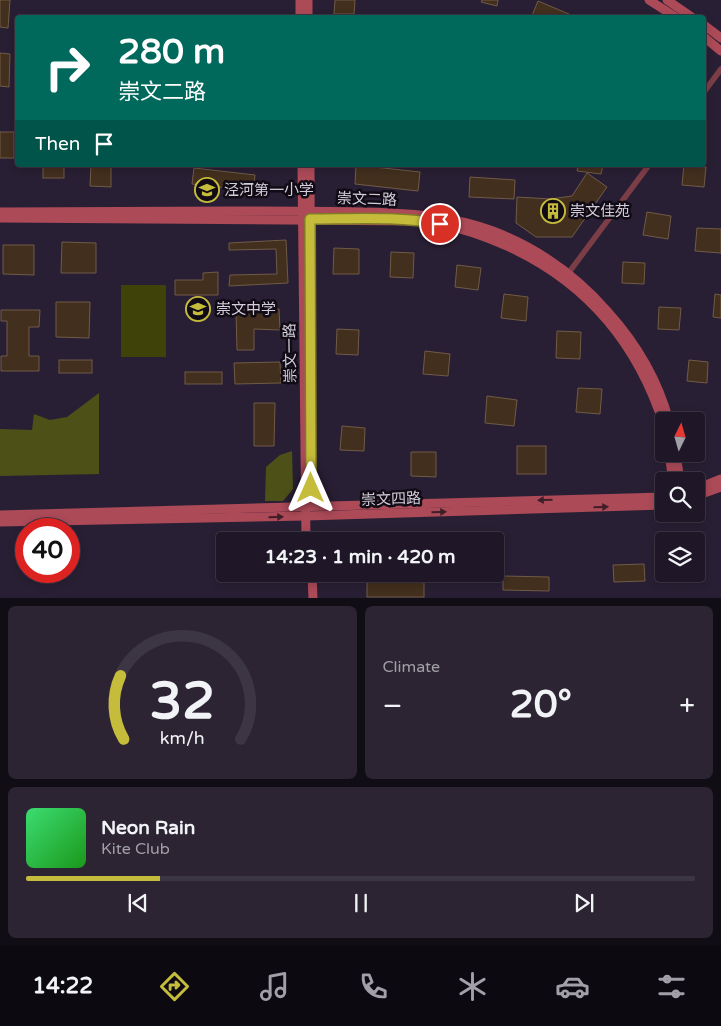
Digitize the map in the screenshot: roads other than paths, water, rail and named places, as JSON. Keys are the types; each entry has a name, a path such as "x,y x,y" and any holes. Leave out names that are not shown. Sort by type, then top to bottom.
{"street":[{"path":"300,0 300,15"},
{"path":"308,0 308,15"},
{"path":"649,0 672,15"},
{"path":"667,0 689,15"},
{"path":"706,27 721,38"},
{"path":"706,39 721,52"},
{"path":"706,89 721,69"},
{"name":"崇文一路","path":"302,167 306,215 307,532"},
{"name":"崇文一路","path":"306,215 310,167"},
{"path":"566,275 647,167"},
{"name":"崇文二路","path":"0,212 306,215 423,221 457,227 490,238 566,275 599,302 632,342 650,371 666,412"},
{"name":"崇文二路","path":"0,218 306,215"},
{"name":"崇文二路","path":"566,275 604,316 619,336 648,382 659,412"},
{"path":"705,485 721,479"},
{"path":"705,492 721,486"},
{"name":"崇文四路","path":"0,522 308,512 655,497"},
{"name":"崇文四路","path":"0,515 308,512 655,505"},
{"name":"崇文一路","path":"308,512 311,532"},
{"path":"306,582 307,598"},
{"path":"312,582 313,598"}],"place":[{"name":"泾河第一小学","path":"207,190"},
{"name":"崇文佳苑","path":"553,211"},
{"name":"崇文中学","path":"198,309"}]}
